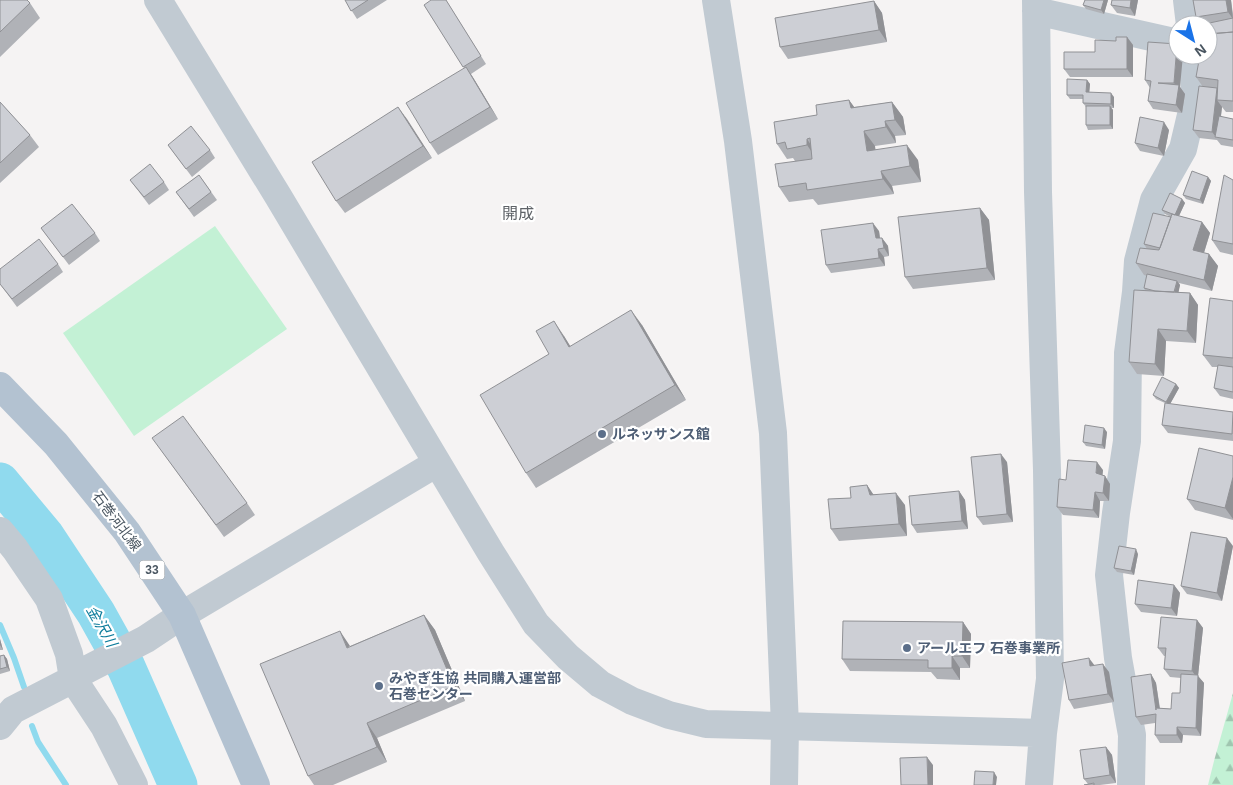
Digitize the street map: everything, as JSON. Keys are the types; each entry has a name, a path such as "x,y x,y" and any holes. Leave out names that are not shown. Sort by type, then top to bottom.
{"main road":[{"name":"石巻河北線","path":"0,386 56,444 127,532 182,615 256,785"}],"street":[{"path":"158,0 278,196 491,553 536,624 568,657 600,684 632,701 669,715 706,724 1043,732"},
{"path":"716,0 738,141 773,433 785,726 784,785"},
{"path":"1187,0 1189,15"},
{"path":"1039,785 1050,679 1047,470 1038,192 1036,6 1168,40"},
{"path":"1131,785 1132,735 1118,658 1110,575 1116,513 1127,441 1128,353 1138,261 1154,200 1183,150 1195,98 1193,65"},
{"path":"0,726 13,710 146,639 182,615 437,463"},
{"path":"0,531 15,549 49,599 69,654 134,785"}],"green space":[{"path":"215,226 287,329 134,436 63,333"},
{"path":"1233,693 1233,785 1208,785 1214,761"}],"building":[{"path":"0,0 27,0 30,3 0,32"},
{"path":"345,0 368,0 351,11"},
{"path":"431,0 446,0 481,56 463,67 424,5"},
{"path":"1085,0 1104,0 1101,10 1083,5"},
{"path":"1112,0 1131,0 1130,8 1111,5"},
{"path":"1193,0 1226,0 1228,12 1196,15"},
{"path":"874,1 879,30 780,47 775,18"},
{"path":"1233,18 1233,32 1218,33 1218,21"},
{"path":"1233,32 1233,101 1217,100 1218,80 1196,77 1198,65 1218,65 1218,33"},
{"path":"1116,37 1127,37 1127,69 1064,69 1064,52 1095,52 1095,40 1116,41"},
{"path":"1148,42 1168,43 1168,65 1175,65 1174,83 1158,83 1179,85 1176,105 1148,101 1151,81 1145,80"},
{"path":"466,67 490,107 430,143 406,103"},
{"path":"1067,79 1087,80 1086,92 1111,93 1111,104 1083,103 1083,95 1067,95"},
{"path":"1199,86 1217,88 1212,132 1193,130"},
{"path":"849,100 851,108 892,102 895,120 885,121 886,127 864,131 867,151 907,145 910,166 881,171 883,179 807,190 806,183 779,187 775,164 812,159 810,138 807,139 807,145 787,149 785,142 777,144 774,122 817,115 816,105"},
{"path":"0,102 30,135 0,163"},
{"path":"1086,106 1110,106 1110,125 1086,125"},
{"path":"398,107 423,146 336,201 312,162"},
{"path":"1219,116 1233,119 1233,140 1215,137"},
{"path":"1140,117 1164,122 1158,148 1135,143"},
{"path":"191,126 210,150 186,169 168,145"},
{"path":"150,164 164,182 144,197 130,180"},
{"path":"1192,171 1208,177 1200,200 1183,195"},
{"path":"199,175 211,192 189,209 176,192"},
{"path":"1224,175 1233,180 1233,244 1212,240"},
{"path":"1170,193 1182,199 1175,215 1162,210"},
{"path":"72,204 95,233 63,257 41,228"},
{"path":"980,208 987,268 905,277 898,217"},
{"path":"1153,213 1171,217 1160,248 1144,244"},
{"path":"1172,214 1202,222 1193,250 1209,254 1204,280 1136,263 1140,248 1159,250"},
{"path":"873,223 876,238 882,238 884,248 878,249 879,258 826,265 821,230"},
{"path":"39,239 58,264 12,299 0,284 0,269"},
{"path":"1147,274 1177,281 1174,292 1155,291 1144,288"},
{"path":"1134,290 1190,293 1187,331 1158,329 1155,364 1129,362"},
{"path":"1210,298 1233,301 1233,358 1203,355"},
{"path":"631,310 675,385 526,473 480,395 549,354 536,331 554,321 569,347"},
{"path":"1218,365 1233,367 1233,392 1214,388"},
{"path":"1162,377 1176,384 1166,402 1153,395"},
{"path":"1165,403 1233,412 1232,434 1162,425"},
{"path":"183,416 247,503 216,525 152,438"},
{"path":"1085,425 1104,428 1102,445 1083,442"},
{"path":"1199,448 1233,456 1233,477 1225,508 1187,499"},
{"path":"1001,454 1007,514 977,517 971,457"},
{"path":"1068,460 1097,462 1096,473 1105,476 1103,493 1095,492 1093,510 1057,507 1059,479 1066,480"},
{"path":"867,485 870,495 896,493 899,524 831,529 828,499 851,498 850,487"},
{"path":"959,491 962,521 912,525 909,496"},
{"path":"1191,532 1227,538 1217,593 1181,586"},
{"path":"1119,546 1136,549 1131,571 1114,568"},
{"path":"1138,580 1174,585 1171,608 1135,604"},
{"path":"424,615 454,686 367,723 377,747 308,776 260,664 340,631 347,648"},
{"path":"1161,617 1197,620 1192,671 1164,669 1166,648 1158,648"},
{"path":"843,621 963,622 962,656 952,656 952,668 928,668 928,660 842,659"},
{"path":"4,655 7,667 0,669 0,656"},
{"path":"1089,658 1090,666 1103,664 1108,694 1069,700 1062,663"},
{"path":"1151,674 1156,710 1156,708 1171,709 1172,693 1180,693 1181,674 1198,675 1196,728 1177,727 1177,735 1155,735 1156,714 1136,717 1131,677"},
{"path":"1106,747 1110,775 1084,779 1080,750"},
{"path":"927,757 928,785 901,785 900,758"},
{"path":"975,771 994,772 993,785 974,785"}],"waterway":[{"name":"金沢川","path":"0,482 45,536 96,613 126,667 178,785"},
{"path":"0,625 24,687"},
{"path":"32,726 38,742 66,785"}],"place":[{"name":"ルネッサンス館","path":"602,434"},
{"name":"アールエフ 石巻事業所","path":"907,648"},
{"name":"みやぎ生協 共同購入運営部 石巻センター","path":"379,686"}],"district":[{"name":"開成","path":"518,213"}]}
